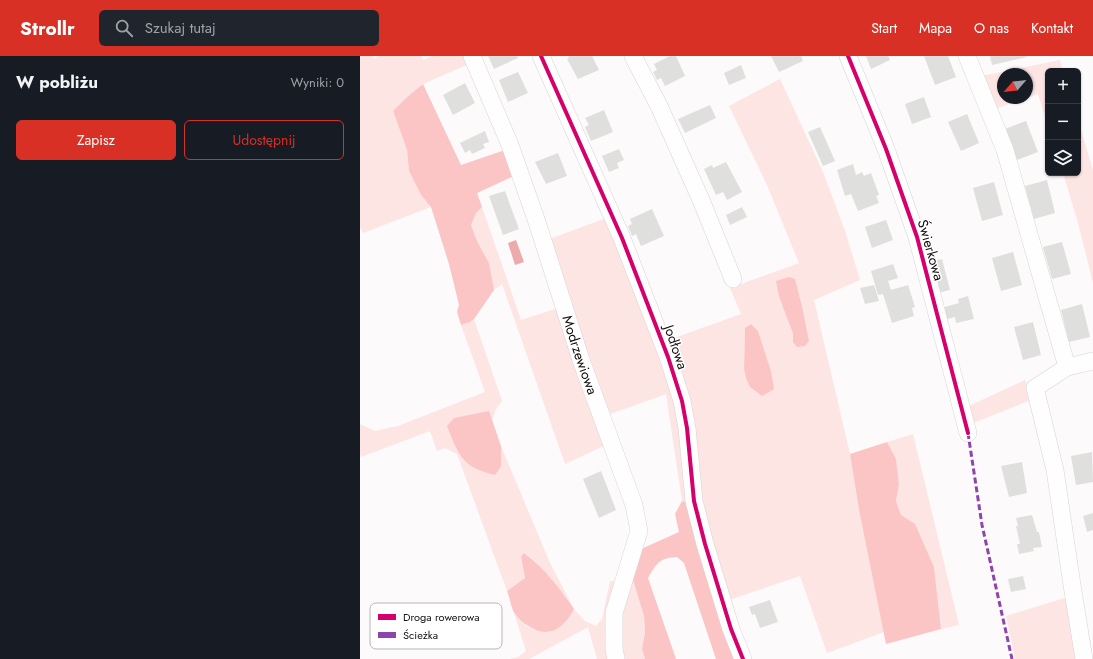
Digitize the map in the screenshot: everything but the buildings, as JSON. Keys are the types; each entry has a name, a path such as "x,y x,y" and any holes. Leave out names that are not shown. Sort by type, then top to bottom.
{"street":[{"name":"Modrzewiowa","path":"472,56 510,145 544,242 581,360 634,504 639,531 614,614 614,649 616,659"},
{"name":"Jodłowa","path":"540,56 622,238 668,357 682,401 687,428 694,501 705,544 731,628 743,659"},
{"path":"633,56 659,106 701,200 733,279"},
{"name":"Świerkowa","path":"848,56 886,149 917,237 968,433"},
{"path":"967,56 1005,150 1080,364 1034,388 1055,470 1084,659"}],"shaded area":[{"path":"360,56 372,56 374,59 379,56 421,56 423,60 432,56 465,56 469,64 423,84 393,111 407,150 409,171 421,195 431,207 363,233 360,227"},
{"path":"1060,60 1062,68 1045,68 1045,117 1038,94 1033,96 1033,68 1021,68"},
{"path":"997,73 997,104 1009,104 995,109 982,76"},
{"path":"780,79 823,172 845,231 860,280 814,300 850,454 859,510 884,632 827,653 800,576 726,601 701,518 666,341 741,314 730,288 799,263 767,185 729,106","holes":["795,279 802,306 809,341 793,342 793,334 787,318","750,324 758,331 771,371 746,378 744,368 745,329"]},
{"path":"423,84 461,165 505,150 514,176 477,193 482,207 476,213 471,225 477,241 489,263 494,290 474,319 461,325 457,312 459,305 449,264 431,207 421,195 409,171 407,150 393,111"},
{"path":"1081,130 1093,170 1093,283 1078,223 1064,176 1081,176"},
{"path":"482,207 521,320 558,308 606,445 565,464 502,284 494,290 489,263 477,241 471,225 476,213"},
{"path":"609,217 676,394 690,503 682,501 666,394 605,416 547,240"},
{"path":"516,240 524,262 515,265 508,243"},
{"path":"789,277 795,279 802,306 809,341 805,346 797,347 793,342 793,334 779,296 776,281"},
{"path":"474,319 502,401 496,409 492,421 489,412 501,466 501,446 550,563 574,609 585,621 596,626 602,619 610,581 620,581 612,659 597,659 588,627 529,659 510,659 518,657 526,651 514,613 526,625 539,631 551,632 552,579 535,561 524,553 521,556 525,578 507,591 457,454 445,448 437,451 430,431 361,457 360,424 375,431 398,426 485,392 461,325"},
{"path":"751,324 758,331 771,371 774,389 762,396 750,387 744,369 745,328"},
{"path":"1025,380 1031,400 973,423 969,406"},
{"path":"489,411 501,446 501,466 495,475 475,468 463,459 447,426 454,418"},
{"path":"913,434 959,625 941,629 934,567 915,525 901,515 896,501 899,484 896,459 887,442"},
{"path":"887,442 896,459 899,484 896,501 901,515 915,524 934,567 941,629 886,644 859,510 850,454"},
{"path":"682,501 690,503 738,659 716,659 684,563 677,557 659,562 648,578 676,659 645,659 642,649 645,632 644,616 632,577 641,549 679,532 675,514"},
{"path":"524,553 546,572 574,609 566,621 557,629 545,632 529,627 519,619 512,609 507,591 525,578 521,556"},
{"path":"632,577 644,616 645,632 642,649 645,659 620,659 622,608"},
{"path":"1068,597 1079,659 1015,659 1006,616"}],"marked path":[{"path":"968,433 982,525 1012,659"}],"cycle path":[{"path":"541,56 622,238 668,357 682,401 687,428 694,501 705,544 731,629 743,659"},
{"path":"848,56 886,149 917,237 968,433"}]}
